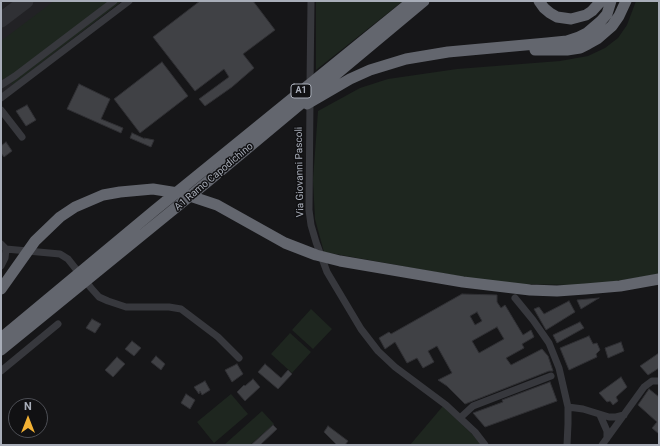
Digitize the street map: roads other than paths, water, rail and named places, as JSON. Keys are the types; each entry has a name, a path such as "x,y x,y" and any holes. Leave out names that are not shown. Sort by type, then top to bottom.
{"highway":[{"name":"A1 Ramo Capodichino","path":"1,338 154,210 412,1"},
{"name":"A1 Ramo Capodichino","path":"1,350 206,184 424,1"},
{"path":"409,14 429,1"},
{"path":"539,1 544,8 557,17 571,19 586,15 601,1"},
{"path":"291,112 315,101 350,79 387,64 426,55 561,42 579,37 587,33 601,21 607,14 612,1"},
{"path":"491,49 549,51 580,48 598,39 612,26 619,16 626,1"},
{"path":"1,289 35,241 60,217 75,207 104,195 125,191 153,189 177,193 217,205 285,243 316,255 347,262 463,282 530,290 585,289 620,286 659,279"}],"street":[{"path":"1,85 16,76 114,1"},
{"path":"1,98 129,1"},
{"name":"Via Giovanni Pascoli","path":"311,1 309,210 311,225 327,272 361,329 378,351 395,367 446,405 475,432 485,445"},
{"path":"1,110 22,137"},
{"path":"1,266 5,258 3,246 60,254 68,259 99,297 126,306 169,307 181,310 218,337 239,358"},
{"path":"515,298 549,343 559,368 568,407 567,445"},
{"path":"1,371 58,324"},
{"path":"460,418 473,406 550,376"},
{"path":"602,445 644,387 652,381 659,381"},
{"path":"568,407 583,409 609,417 624,415"},
{"path":"600,415 607,431 608,438"}]}
